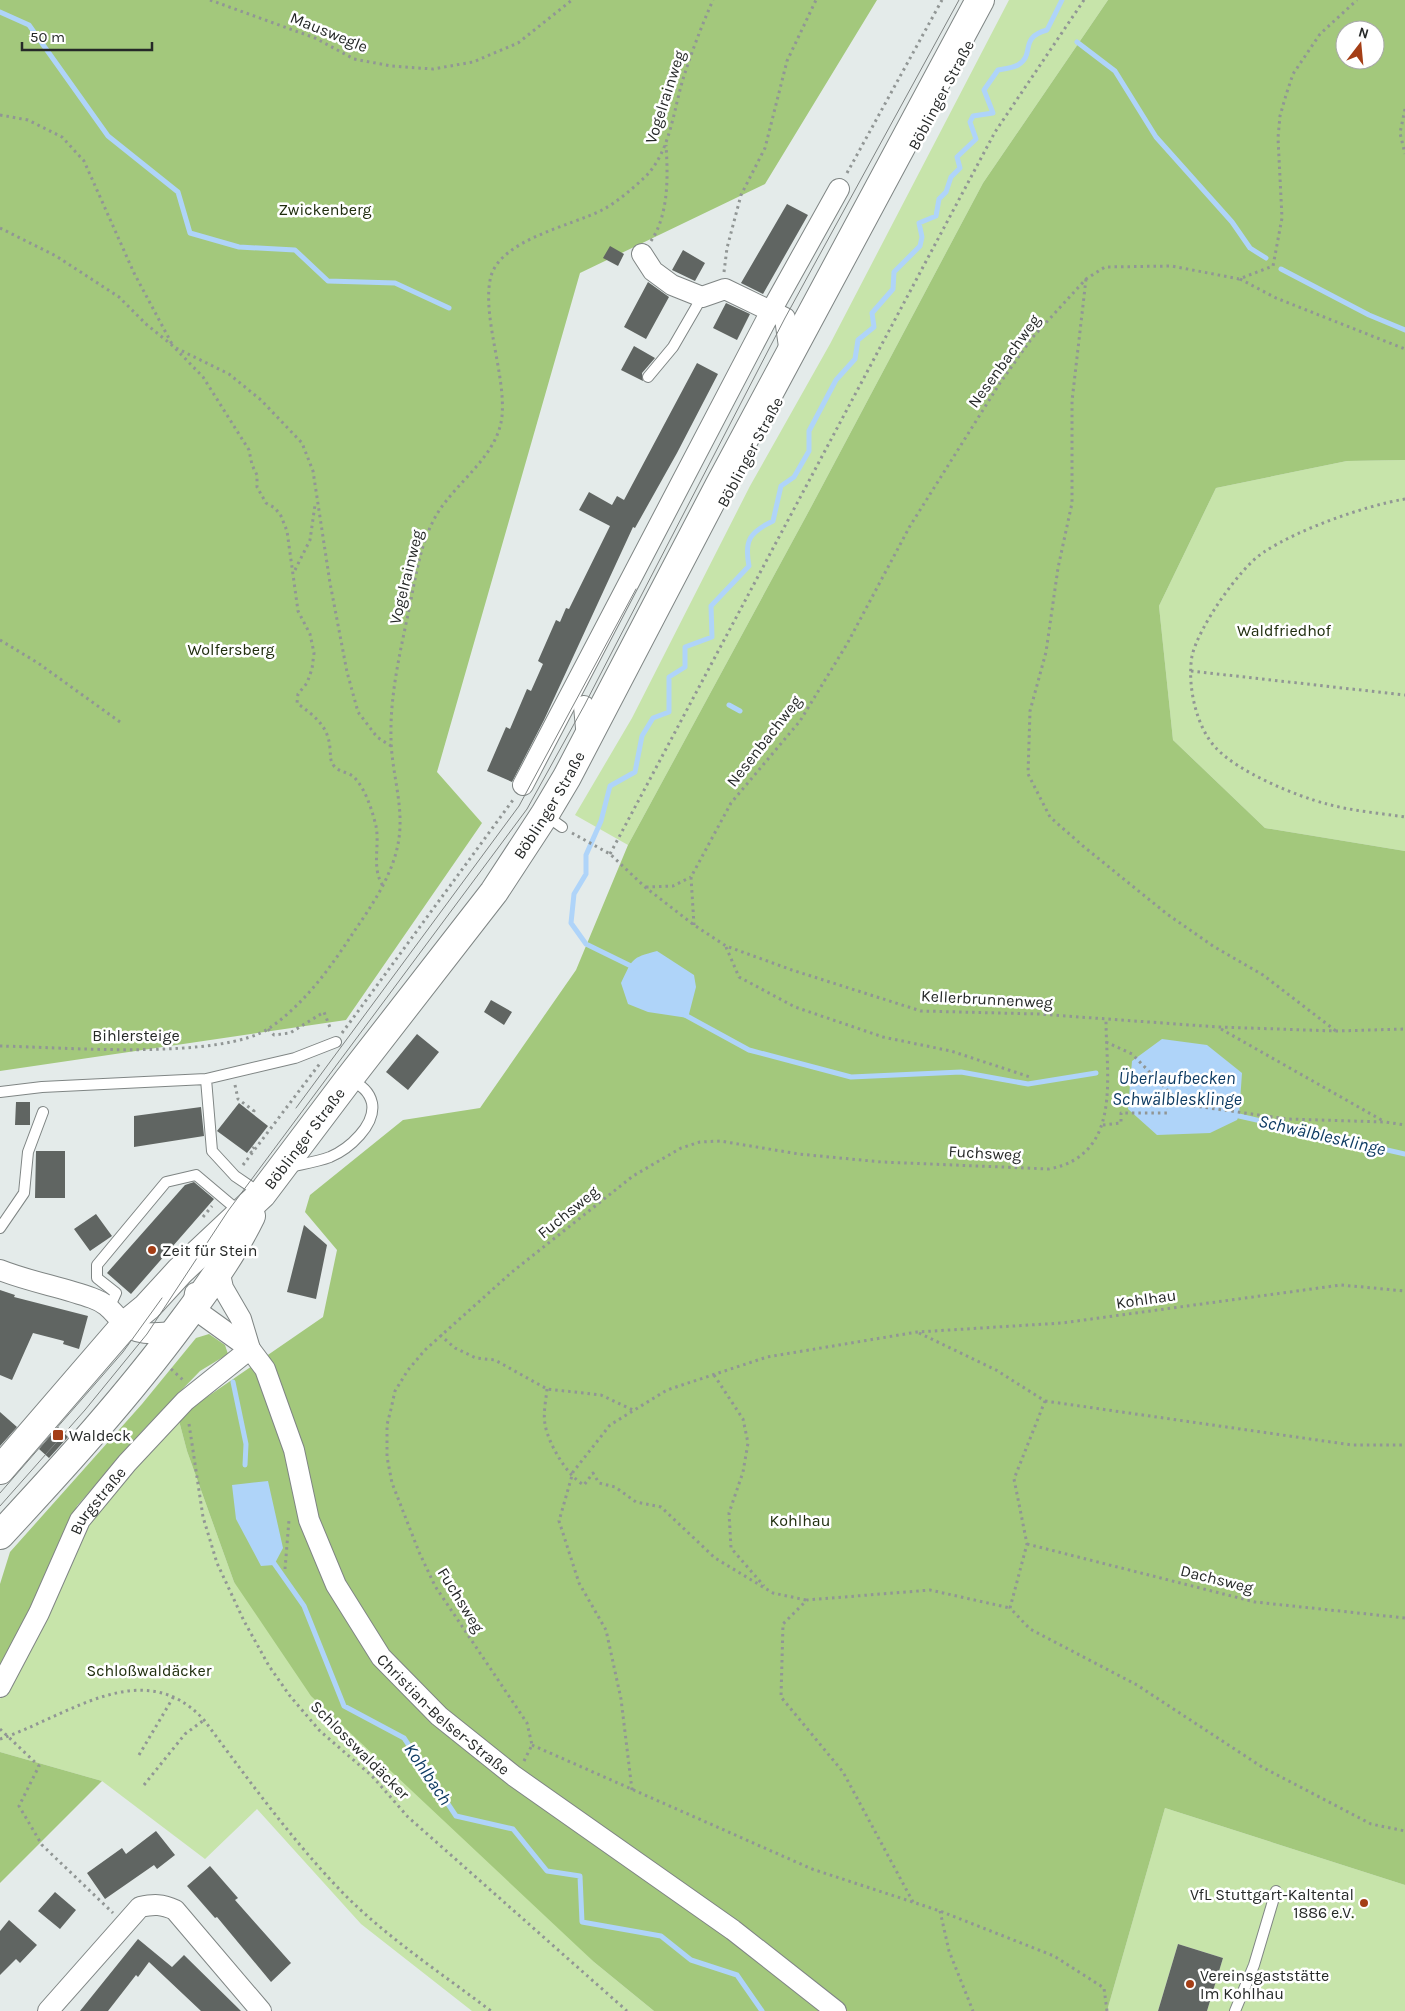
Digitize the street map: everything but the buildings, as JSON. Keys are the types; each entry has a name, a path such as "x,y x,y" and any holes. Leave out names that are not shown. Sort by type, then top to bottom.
{"main road":[{"name":"Böblinger Straße","path":"0,1470 122,1312 147,1307 180,1271 262,1194 494,892 545,814 587,738 790,354 793,312 980,0"},
{"name":"Böblinger Straße","path":"494,892 516,876 559,824 992,0"},
{"name":"Böblinger Straße","path":"0,1535 145,1374 219,1270 242,1234 262,1194"}],"street":[{"name":"Böblinger Straße","path":"523,785 576,701 793,312 839,189"},
{"path":"642,254 654,271 672,285 702,297 725,290 793,312"},
{"path":"587,738 576,701 611,690"},
{"name":"Böblinger Straße","path":"193,1308 200,1276 233,1222"},
{"path":"0,1270 93,1298 122,1312 147,1334 175,1332"},
{"path":"219,1270 224,1288 241,1319 250,1349"},
{"name":"Christian-Belser-Straße","path":"193,1308 250,1349 265,1368 291,1441 309,1520 336,1585 381,1657 439,1716 514,1776 733,1930 836,2011"},
{"name":"Burgstraße","path":"0,1687 39,1613 80,1520 127,1464 185,1402 250,1349"},
{"path":"48,2011 140,1907 152,1904 164,1904 175,1910 261,2011"}],"lane":[{"path":"648,377 673,347 702,297"},
{"path":"0,1092 42,1087 206,1079 295,1058 336,1042"},
{"path":"206,1079 212,1151 235,1176 262,1194"},
{"path":"281,1170 331,1157 351,1143 369,1124 374,1111 371,1098 365,1088 348,1080"},
{"path":"0,1228 24,1193 28,1152 43,1112"},
{"path":"122,1312 116,1293 96,1278 97,1265 166,1182 196,1175 221,1196 233,1222"},
{"path":"1235,2011 1254,1964 1276,1891"}],"path":[{"name":"Mauswegle","path":"210,0 315,38 354,59 392,66 433,69 473,62 518,43 572,0"},
{"name":"Vogelrainweg","path":"268,1029 308,993 332,963 383,886 396,855 400,827 391,746 391,716 394,686 420,557 426,536 449,496 481,461 494,441 502,418 502,392 489,295 491,274 504,254 525,242 605,209 646,176 666,143 683,78 712,0"},
{"path":"725,290 724,273 727,248 736,209 765,148 787,60 816,0"},
{"path":"839,189 942,0"},
{"path":"610,854 995,132 1084,0"},
{"path":"1239,279 1273,266 1282,218 1278,138 1280,116 1294,74 1320,34 1358,0"},
{"path":"1405,109 1400,133 1405,154"},
{"path":"0,115 28,120 62,137 84,161 134,273 173,346 229,374 261,400 302,443 312,471 330,583 347,672 358,712 377,737 391,746"},
{"path":"642,254 654,237 661,217 668,181 666,143"},
{"path":"0,228 83,272 119,297 146,324 173,346 204,378 249,450 252,465 258,475 257,487 266,503 275,508 281,516 287,531 298,611 310,634 314,652 312,669 307,683 298,694 297,703 315,715 323,725 328,735 330,759 335,768 353,776 365,794 376,826 378,844 377,877 383,886"},
{"name":"Nesenbachweg","path":"690,877 731,803 800,721 847,644 910,526 1000,383 1032,338 1086,279 1105,267 1172,266 1239,279 1276,298 1405,349"},
{"path":"1086,279 1072,401 1072,503 1058,568 1046,652 1030,711 1028,774 1050,817 1083,846 1167,914 1213,946 1263,975 1336,1031"},
{"path":"1405,499 1386,502 1297,533 1263,552 1238,575 1221,600 1198,639 1192,655 1191,671 1197,714 1206,734 1216,749 1241,767 1268,782 1327,804 1405,817"},
{"path":"294,571 310,540 316,502"},
{"path":"0,640 38,662 120,722"},
{"path":"1191,671 1405,695"},
{"path":"235,1176 336,1042 523,785"},
{"name":"Kellerbrunnenweg","path":"579,836 610,854 645,888 694,925 726,946 792,970 921,1011 1038,1014 1218,1028 1336,1031 1405,1029"},
{"path":"645,888 673,886 690,877 694,925"},
{"path":"726,946 739,977 795,1007 883,1037 950,1051 1030,1077"},
{"path":"268,1029 274,1035 290,1033 324,1012 327,1014 332,1037 336,1042"},
{"name":"Fuchsweg","path":"532,1745 527,1723 521,1711 455,1620 435,1586 419,1552 392,1482 388,1457 387,1425 395,1391 408,1370 440,1335 512,1272 633,1176 681,1148 700,1142 720,1141 799,1154 882,1162 1049,1169 1064,1166 1082,1155 1093,1144 1103,1125 1106,1109 1107,1082 1106,1020"},
{"path":"1218,1028 1385,1122"},
{"name":"Bihlersteige","path":"0,1046 147,1050 236,1043 268,1029"},
{"path":"1106,1042 1132,1054 1181,1104 1287,1119 1385,1122 1405,1125"},
{"path":"232,1072 238,1099 254,1111 252,1113"},
{"path":"1103,1125 1122,1123 1121,1113 1167,1113"},
{"path":"252,1153 250,1151 254,1147"},
{"path":"197,1224 221,1196"},
{"name":"Kohlhau","path":"632,1790 621,1699 606,1630 579,1583 559,1521 572,1476 610,1425 633,1410 667,1390 767,1357 917,1332 1062,1323 1341,1285 1405,1291"},
{"path":"917,1332 996,1370 1046,1401 1352,1445 1405,1445"},
{"path":"440,1335 455,1348 476,1358 496,1360 547,1389 601,1395 633,1410"},
{"path":"714,1375 743,1420 748,1443 743,1472 729,1513 731,1548 766,1589"},
{"path":"547,1389 545,1424 562,1462 572,1476 584,1485 593,1474 599,1483 616,1487 636,1502 661,1507 715,1558 773,1593 807,1600 930,1590 1010,1608 1030,1629 1137,1685 1262,1767 1371,1824 1405,1830"},
{"path":"1010,1608 1027,1544 1014,1479 1046,1401"},
{"name":"Schlosswaldäcker","path":"185,1402 203,1517 217,1563 244,1622 280,1681 320,1731 372,1776 408,1817 627,2011"},
{"name":"Dachsweg","path":"1027,1544 1255,1602 1405,1618"},
{"path":"807,1600 783,1624 781,1696 843,1772 913,1902"},
{"path":"0,1739 125,1690 154,1690 174,1696 186,1703 204,1720 294,1836 343,1892 386,1930 491,2011"},
{"path":"139,1755 174,1696"},
{"path":"144,1785 185,1734 204,1720"},
{"path":"0,1729 39,1766 19,1806 42,1845 124,1924"},
{"path":"514,1776 532,1745 812,1869 940,1911 1054,1956 1104,1988 1107,2011"},
{"path":"940,1911 949,1950 972,2011"}],"green space":[{"path":"0,0 877,0 765,184 580,273 437,772 482,823 346,1020 0,1071"},
{"path":"1009,0 1108,0 983,183 810,509 628,845 575,815 632,718 750,486 830,344"},
{"name":"Kohlhau","path":"1108,0 1405,0 1405,460 1347,461 1216,488 1159,606 1173,740 1265,828 1405,851 1405,1885 1165,1808 1107,2011 654,2011 594,1962 311,1696 234,1582 187,1451 178,1417 323,1317 337,1250 305,1212 310,1195 403,1120 480,1108 576,970 628,845 810,509 983,183"},
{"name":"Waldfriedhof","path":"1405,460 1405,851 1265,828 1173,740 1159,606 1216,488 1347,461"},
{"path":"209,1334 225,1345 228,1354 200,1371 144,1429 77,1506 33,1612 0,1681 0,1584 10,1552 142,1404 196,1338"},
{"name":"Schloßwaldäcker","path":"178,1417 187,1451 234,1582 594,1962 654,2011 472,2011 361,1924 257,1809 205,1859 102,1781 0,1752 0,1699 85,1526"},
{"path":"0,1752 102,1781 0,1883"},
{"path":"1165,1808 1405,1885 1405,2011 1207,2011 1223,1958 1178,1944 1158,2011 1107,2011"}],"water":[{"path":"657,951 694,975 696,987 688,1018 648,1012 628,1004 621,983 628,969 637,958"},
{"name":"Überlaufbecken Schwälblesklinge","path":"1162,1039 1207,1045 1242,1073 1239,1116 1237,1120 1210,1133 1157,1135 1128,1109 1132,1061"},
{"path":"268,1481 283,1548 274,1565 261,1566 236,1519 232,1485"}],"waterway":[{"path":"635,968 586,944 571,923 574,894 586,874 586,855 601,821 610,786 635,772 642,736 653,718 669,712 669,677 685,667 685,647 712,637 711,606 749,566 747,550 750,538 759,529 773,521 781,486 794,477 809,451 809,431 836,380 855,359 858,340 874,327 872,313 893,289 894,272 920,246 922,237 919,223 936,216 939,199 946,192 951,177 960,168 957,157 976,139 970,122 973,116 993,113 984,90 998,70 1014,67 1023,61 1033,37 1047,30 1062,0"},
{"path":"0,12 29,25 108,136 178,192 190,233 239,247 295,250 328,281 395,283 449,308"},
{"path":"1077,42 1115,71 1156,137 1232,222 1250,248 1266,258"},
{"path":"1281,269 1369,315 1405,330"},
{"path":"729,705 740,711"},
{"name":"Schwälblesklinge","path":"685,1015 749,1050 851,1077 961,1072 1028,1084 1096,1073"},
{"name":"Schwälblesklinge","path":"1239,1116 1405,1154"},
{"name":"Kohlbach","path":"233,1382 246,1444 245,1465"},
{"name":"Kohlbach","path":"271,1559 304,1606 344,1706 404,1738 456,1816 513,1829 547,1871 580,1876 582,1922 661,1936 691,1960 737,1975 762,2011"}],"tram line":[{"path":"0,1506 85,1410 147,1334 228,1211 527,809 584,706 785,318 959,0"},
{"path":"296,1108 519,806 636,589"},
{"path":"0,1493 123,1352 162,1298"}],"place":[{"name":"Zeit für Stein","path":"152,1250"},
{"name":"Waldeck","path":"58,1435"},
{"name":"VfL Stuttgart-Kaltental 1886 e.V.","path":"1364,1903"},
{"name":"Vereinsgaststätte Im Kohlhau","path":"1190,1984"}],"park label":[{"name":"Zwickenberg","path":"325,209"},
{"name":"Wolfersberg","path":"231,649"}]}
